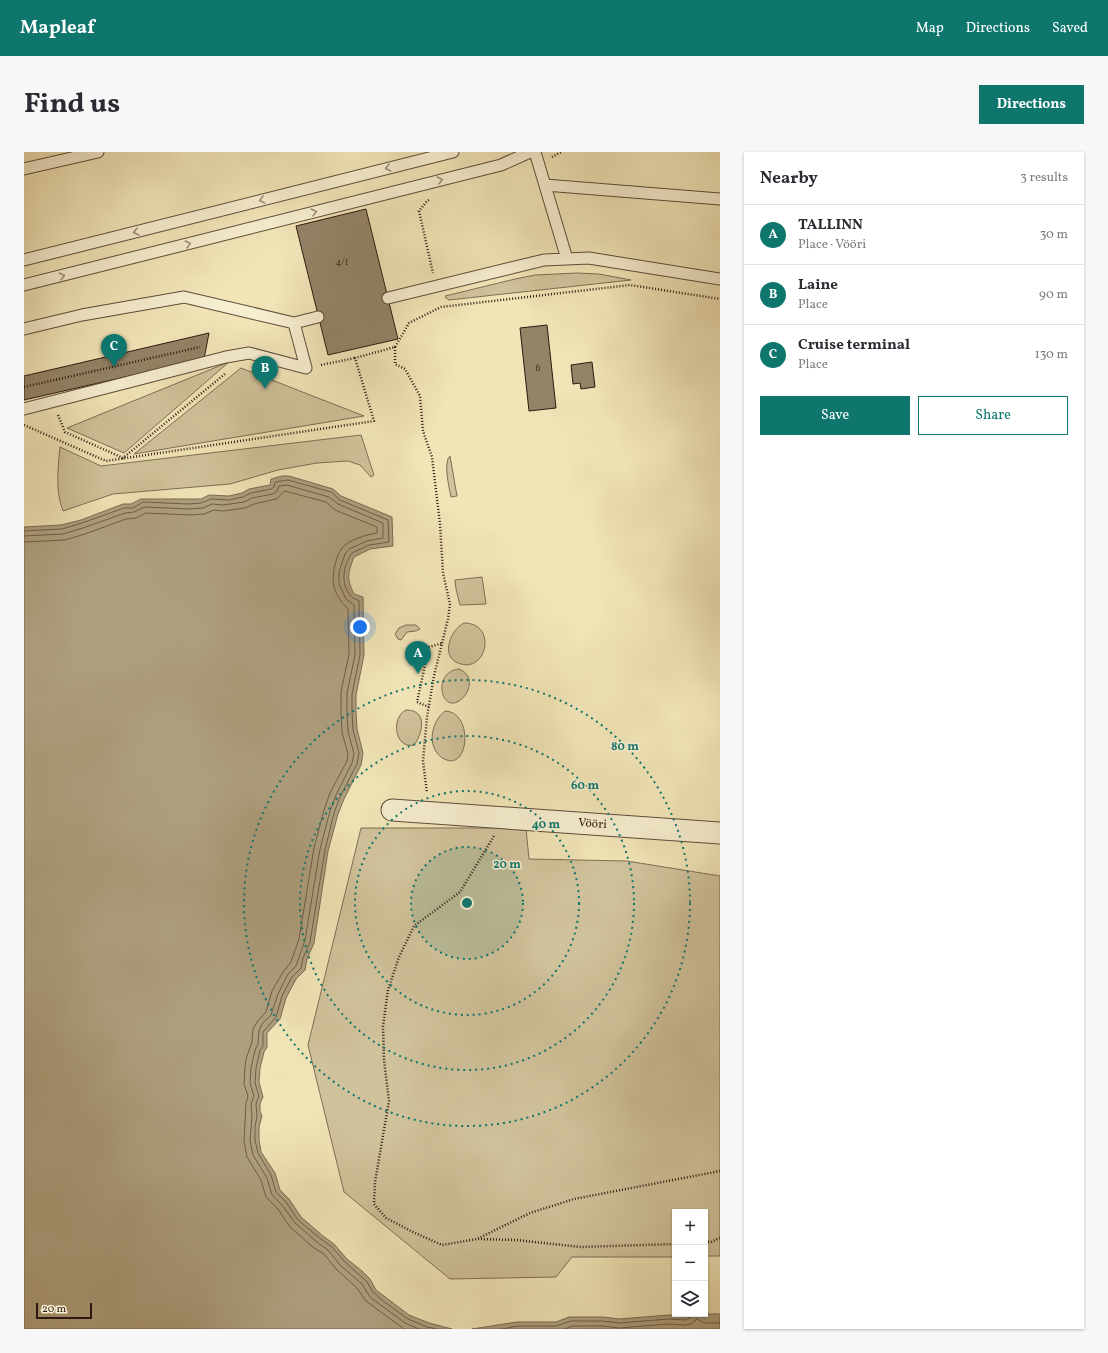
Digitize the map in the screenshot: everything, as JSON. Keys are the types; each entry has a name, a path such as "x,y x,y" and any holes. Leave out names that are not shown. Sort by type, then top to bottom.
{"street":[{"name":"Vööri","path":"392,810 720,833"}],"lane":[{"path":"24,170 98,152"},
{"path":"24,260 453,152"},
{"path":"24,285 500,165 530,152"},
{"path":"535,152 567,259"},
{"path":"545,185 720,199"},
{"path":"388,298 544,260 589,258 720,279"},
{"path":"24,329 82,315 184,297 294,323 318,317"},
{"path":"24,409 226,357 249,353 306,368 294,323"}],"path":[{"path":"539,166 561,152"},
{"path":"434,199 427,201 419,211 441,307"},
{"path":"428,812 427,786 423,761 428,707 434,676 443,643 450,604 443,573 440,524 432,457 423,431 420,396 404,369 396,364 395,347 409,323 441,307 630,285 720,299"},
{"path":"24,387 207,345"},
{"path":"306,368 355,358 395,347"},
{"path":"123,458 249,353"},
{"path":"24,425 106,461 374,421 355,358"},
{"path":"65,432 123,458"},
{"path":"428,707 417,702 429,647 443,643"},
{"path":"505,818 460,892 414,926 399,957 388,990 383,1026 384,1060 389,1101 375,1182 374,1204 386,1218 415,1234 442,1245 477,1239 516,1240 581,1247 672,1244"},
{"path":"477,1239 530,1213 574,1199 720,1171"},
{"path":"708,1242 720,1238"}],"shaded area":[{"path":"577,273 599,274 631,280 449,300 445,296 535,275"},
{"path":"229,362 124,453 67,428"},
{"path":"241,368 364,416 134,454"},
{"path":"361,435 374,475 371,477 360,465 348,461 317,463 278,470 230,484 113,494 63,511 60,503 58,463 60,447 101,466"},
{"path":"450,456 457,496 451,497 447,469 448,459"},
{"path":"482,577 486,604 460,605 455,580"},
{"path":"464,623 475,625 481,631 485,639 485,648 482,656 476,662 468,665 458,663 453,660 449,649 449,643 452,636 459,626"},
{"path":"406,625 416,625 420,629 407,632 401,640 398,639 395,634 399,628"},
{"path":"459,669 466,674 469,681 468,689 465,696 460,701 454,703 448,702 443,695 443,681 447,674"},
{"path":"406,710 413,711 421,718 422,723 420,734 414,745 407,745 402,742 397,732 398,719"},
{"path":"445,711 455,714 461,721 464,731 465,742 462,751 458,758 450,761 441,757 436,752 432,740 434,727 440,715"},
{"path":"361,828 526,828 529,859 627,861 720,876 720,1256 708,1256 708,1209 672,1209 672,1257 572,1257 556,1277 450,1279 344,1192 308,1045"}],"water":[{"path":"289,476 333,489 341,496 392,517 393,546 370,549 354,557 349,572 350,584 354,594 363,597 364,655 356,695 356,712 357,729 363,753 361,765 338,814 328,851 314,943 307,959 305,970 296,979 286,998 280,1019 267,1033 267,1047 264,1052 260,1068 259,1082 263,1097 260,1104 262,1116 259,1127 261,1152 275,1173 280,1190 289,1199 301,1217 334,1244 347,1259 362,1271 370,1279 376,1290 409,1315 429,1323 452,1329 24,1329 24,527 61,525 81,520 123,504 131,504 141,499 201,499 209,495 229,496 242,493 249,489 270,485 271,479"},
{"path":"708,1314 720,1314 720,1329 472,1329 517,1322 556,1322 569,1317 603,1317 619,1319 672,1315 672,1317 708,1317"}],"building":[{"path":"366,209 398,339 328,355 296,226"},
{"path":"547,325 556,408 529,411 520,328"},
{"path":"209,333 204,359 24,400 24,376"},
{"path":"592,362 595,387 581,389 580,383 573,384 571,365"}],"place":[{"name":"Cruise terminal","path":"114,367"},
{"name":"Laine","path":"265,389"},
{"name":"TALLINN","path":"418,674"}]}
